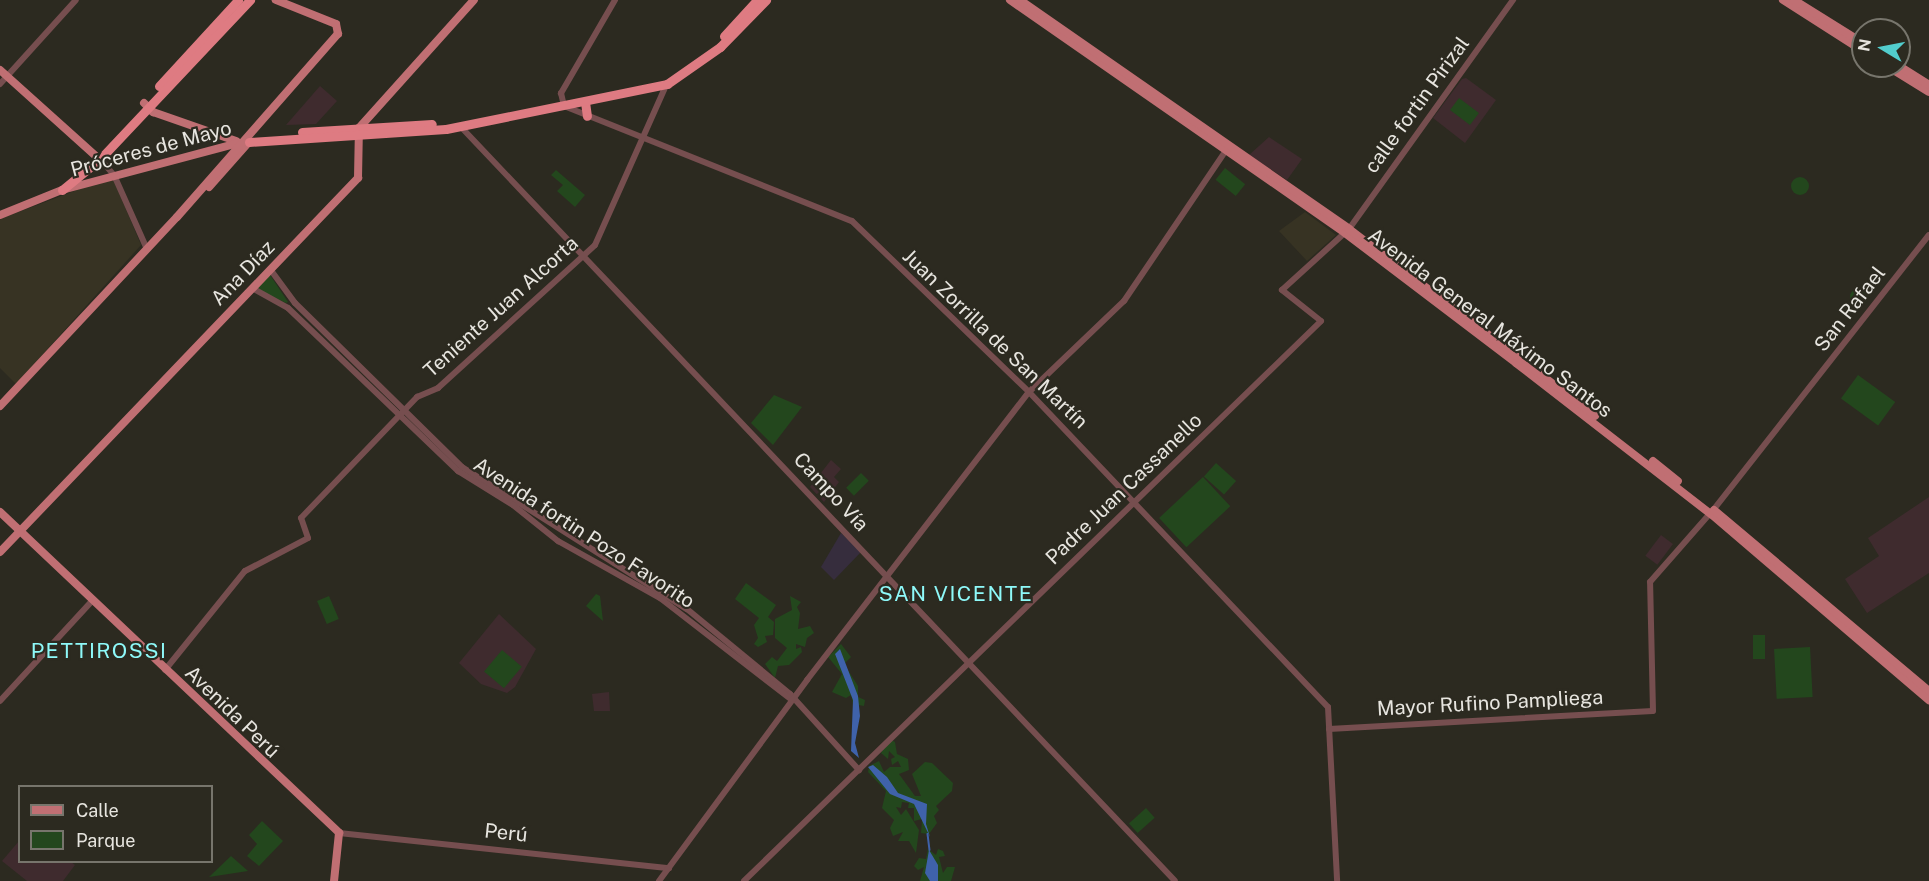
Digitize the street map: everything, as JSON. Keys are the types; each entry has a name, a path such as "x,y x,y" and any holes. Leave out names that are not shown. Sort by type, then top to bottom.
{"highway":[{"path":"62,190 97,160 238,0"},
{"path":"146,105 250,0"},
{"path":"244,141 454,122 668,81 713,47 757,0"},
{"path":"244,141 462,127 562,103 585,102 668,81 720,47 766,0"},
{"path":"585,102 587,116"}],"main road":[{"path":"0,414 338,34 339,27 276,0"},
{"path":"358,132 474,0"},
{"name":"Avenida General Máximo Santos","path":"1010,0 1347,231 1712,512 1929,691"},
{"name":"Avenida General Máximo Santos","path":"1020,0 1227,148"},
{"path":"1783,0 1851,43"},
{"path":"1794,0 1851,36"},
{"path":"3,73 97,160"},
{"path":"1911,74 1929,85"},
{"path":"1906,78 1929,92"},
{"path":"146,105 214,135 232,141 244,141"},
{"name":"Ana Díaz","path":"0,552 358,178 358,132"},
{"path":"213,148 214,135"},
{"path":"0,406 244,141"},
{"name":"Próceres de Mayo","path":"0,215 62,190 244,141"},
{"name":"Avenida Perú","path":"0,512 91,602 339,833"},
{"name":"Avenida General Máximo Santos","path":"1712,512 1929,700"},
{"path":"334,881 339,833"}],"street":[{"path":"0,84 3,73 76,0"},
{"path":"562,103 615,0"},
{"name":"calle fortin Pirizal","path":"1321,321 1282,290 1347,231 1513,0"},
{"name":"Teniente Juan Alcorta","path":"165,670 245,571 310,536 300,521 402,413 488,346 599,239 645,140 668,81"},
{"name":"Juan Zorrilla de San Martín","path":"562,103 645,140 852,221 1029,392 1328,707 1329,729"},
{"name":"Campo Vía","path":"462,127 1175,881"},
{"path":"660,881 792,700 1029,392 1124,301 1227,148"},
{"path":"97,160 114,175 147,249"},
{"name":"San Rafael","path":"1653,711 1649,584 1712,512 1929,235"},
{"name":"Avenida fortin Pozo Favorito","path":"270,269 295,303 402,413"},
{"name":"Avenida fortin Pozo Favorito","path":"252,288 288,308 462,467 687,609 790,694 792,700 859,770"},
{"path":"288,308 295,303"},
{"name":"Padre Juan Cassanello","path":"744,881 1321,321"},
{"path":"0,700 91,602"},
{"name":"Mayor Rufino Pampliega","path":"1329,729 1653,711"},
{"path":"1329,729 1337,881"},
{"name":"Perú","path":"339,833 669,868"}],"shaded area":[{"path":"1466,78 1496,100 1465,143 1433,118 1462,79"},
{"path":"320,86 337,101 316,124 286,125"},
{"path":"1269,137 1302,159 1287,180 1249,155"},
{"path":"109,178 114,181 141,245 16,384 0,368 0,219"},
{"path":"1305,212 1336,235 1307,261 1279,231"},
{"path":"831,460 841,469 834,477 839,482 824,502 810,487"},
{"path":"1929,497 1929,573 1867,613 1845,579 1879,556 1868,538"},
{"path":"841,533 861,552 834,580 821,567"},
{"path":"1661,535 1673,544 1657,565 1645,556"},
{"path":"499,614 536,649 515,687 507,693 481,684 459,663"},
{"path":"609,692 610,711 594,711 592,694"},
{"path":"18,842 18,863 72,863 75,865 63,881 27,881 2,861"}],"green space":[{"path":"1459,98 1479,113 1470,125 1450,110"},
{"path":"1225,168 1245,184 1236,196 1216,180"},
{"path":"556,170 585,195 575,207 557,191 563,185 551,175"},
{"path":"1800,177 1806,180 1809,186 1806,192 1800,195 1794,192 1791,186 1794,180"},
{"path":"270,275 288,302 256,289"},
{"path":"1855,288 1863,288 1868,293 1866,304 1855,306 1850,301 1850,293"},
{"path":"1858,375 1895,402 1878,425 1841,398"},
{"path":"774,395 802,407 773,445 751,423"},
{"path":"1216,463 1236,481 1224,494 1204,476"},
{"path":"861,473 869,481 854,496 846,488"},
{"path":"1203,477 1230,506 1186,547 1159,518"},
{"path":"746,583 776,605 768,617 774,622 773,635 765,636 767,642 758,647 754,644 758,638 754,625 759,618 735,599"},
{"path":"596,594 600,596 603,621 586,606"},
{"path":"329,596 339,619 327,624 317,601"},
{"path":"790,596 801,602 797,607 800,613 798,629 810,626 814,633 807,638 805,647 796,644 796,649 801,647 802,652 789,665 778,666 775,678 765,664 772,657 777,661 787,648 775,638 775,619 792,610"},
{"path":"1753,635 1765,635 1765,659 1753,659"},
{"path":"841,644 851,657 844,664 858,686 858,697 865,700 864,706 853,704 851,695 846,698 832,692 842,674 828,657"},
{"path":"1810,647 1813,697 1777,699 1774,649"},
{"path":"502,650 522,667 504,688 484,671"},
{"path":"888,738 895,742 897,754 908,759 909,770 899,774 915,796 921,796 912,774 925,762 932,763 953,783 952,791 936,806 939,810 934,816 937,823 929,834 921,833 922,819 914,821 914,808 908,808 909,803 902,802 901,808 896,807 901,815 906,809 919,830 916,853 909,841 898,841 903,832 893,836 890,828 894,820 882,808 886,791 868,772 869,766 879,761 884,772 890,767 901,767 898,761 892,765 891,759 895,757 889,751 888,759 881,753"},
{"path":"1146,808 1155,818 1138,833 1129,823"},
{"path":"262,821 283,841 259,866 247,856 257,844 249,835"},
{"path":"928,849 936,855 938,849 943,851 945,856 939,857 943,873 947,867 955,867 951,881 920,881 924,867 918,870 914,866 919,858 926,859"},
{"path":"231,856 248,871 209,877"}],"water":[{"path":"840,649 858,696 860,716 855,743 859,758 851,751 853,700 835,654"},
{"path":"873,765 887,777 898,793 927,804 926,824 930,837 914,804 890,794 868,767"},
{"path":"929,850 938,865 938,881 930,881 925,873"}],"waterway":[{"path":"928,834 930,850"}],"district":[{"name":"SAN VICENTE","path":"956,594"},
{"name":"PETTIROSSI","path":"99,651"}]}
